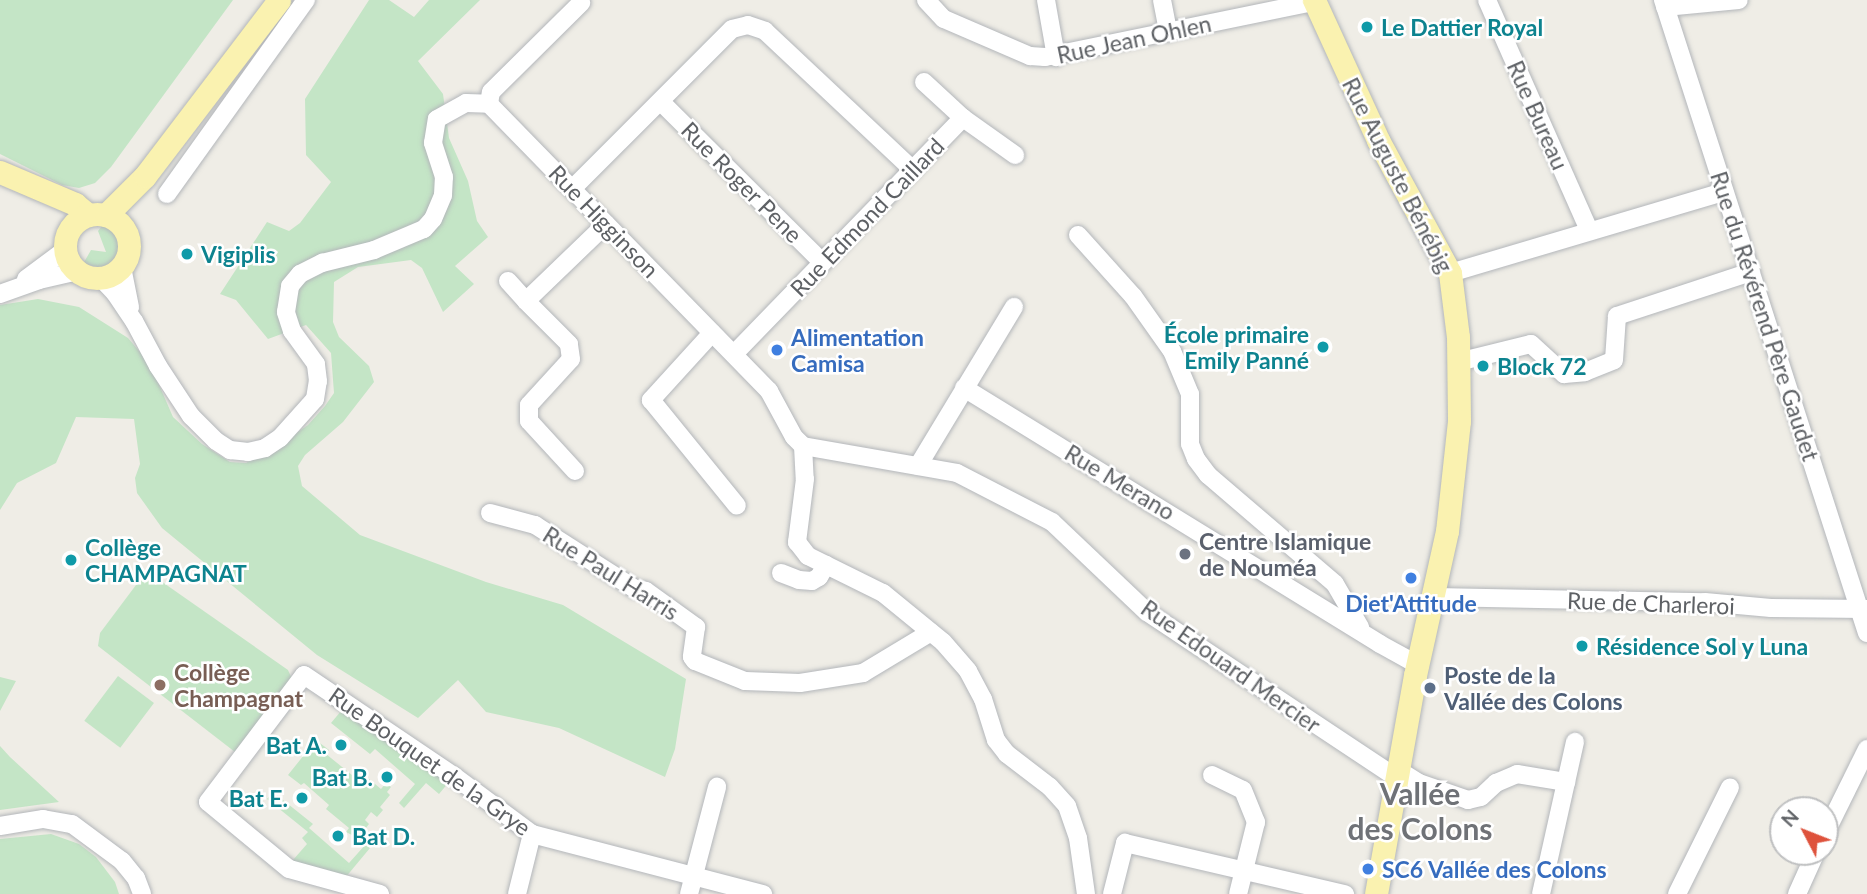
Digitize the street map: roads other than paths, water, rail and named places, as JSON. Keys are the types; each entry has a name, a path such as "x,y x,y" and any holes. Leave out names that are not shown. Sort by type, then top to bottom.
{"main road":[{"path":"82,227 145,176 260,45 279,0"},
{"name":"Rue Auguste Bénébig","path":"1314,1 1371,128 1450,272 1456,301 1459,421 1454,478 1435,597 1419,662 1376,894"},
{"path":"0,172 33,183 75,204 82,227 77,271 101,278 121,267 129,248 125,229 145,176"},
{"path":"82,227 125,229"}],"street":[{"path":"167,194 260,45 306,0"},
{"name":"Rue Jean Ohlen","path":"926,0 944,19 1030,56 1056,57 1314,1"},
{"path":"1046,0 1056,57"},
{"path":"1162,0 1168,33"},
{"name":"Rue Bureau","path":"1487,0 1588,230"},
{"path":"1665,2 1739,0"},
{"path":"101,278 116,293 134,320 158,366 191,416 216,441 230,450 248,452 265,448 280,438 315,399 318,381 316,364 292,331 286,312 290,286 300,274 322,263 374,250 424,229 433,219 443,195 444,177 433,143 437,120 466,103 489,104 491,92 581,2"},
{"name":"Rue du Révérend Père Gaudet","path":"1665,2 1724,192 1864,609 1867,633"},
{"path":"572,188 732,29 748,25 765,32 913,170"},
{"name":"Rue Edmond Caillard","path":"734,354 962,118 924,82"},
{"name":"Rue Roger Pene","path":"661,102 822,262"},
{"name":"Rue Higginson","path":"489,104 769,391 794,437 803,446"},
{"path":"962,118 1016,155"},
{"path":"1450,272 1724,192"},
{"path":"526,301 606,223"},
{"path":"0,294 32,275 82,227"},
{"path":"1078,235 1133,296 1172,351 1190,394 1190,444 1196,460 1208,475 1335,584 1362,630"},
{"path":"121,267 134,320"},
{"path":"0,294 39,280 77,271"},
{"path":"1458,362 1531,344 1564,374 1585,372 1614,360 1617,316 1751,272"},
{"path":"508,281 569,344 571,359 529,405 529,421 575,471"},
{"path":"918,467 1014,307"},
{"path":"712,333 651,400 737,506"},
{"name":"Rue Merano","path":"964,388 1411,661 1419,662"},
{"path":"803,446 805,479 797,542 808,556 883,593 931,632 968,671 984,699 996,740 1007,754 1050,787 1067,806 1078,838 1086,894"},
{"name":"Rue Edouard Mercier","path":"803,446 957,473 1052,522 1147,612 1397,774 1468,800 1481,797 1496,783 1517,774 1566,782"},
{"name":"Rue Paul Harris","path":"490,513 534,525 635,589 646,591 696,626 692,657 695,661 745,681 800,683 863,673 931,632"},
{"path":"781,573 799,580 812,581 819,577 826,565"},
{"name":"Rue de Charleroi","path":"1435,597 1705,602 1771,608 1864,609"},
{"name":"Rue Bouquet de la Grye","path":"380,894 289,869 208,802 303,675 454,776 532,834 763,894"},
{"path":"1541,894 1575,742"},
{"path":"1839,805 1867,748"},
{"path":"1212,775 1243,790 1256,822 1238,894"},
{"path":"689,894 717,787"},
{"path":"1677,894 1730,787"},
{"path":"0,826 43,819 72,824 122,861 136,878 142,894"},
{"path":"517,894 532,834"},
{"path":"1112,894 1125,843 1345,894"},
{"path":"1797,894 1810,866"}],"place":[{"name":"Le Dattier Royal","path":"1367,27"},
{"name":"Vigiplis","path":"187,254"},
{"name":"École primaire Emily Panné","path":"1323,347"},
{"name":"Alimentation Camisa","path":"777,350"},
{"name":"Block 72","path":"1483,366"},
{"name":"Centre Islamique de Nouméa","path":"1185,554"},
{"name":"Collège CHAMPAGNAT","path":"71,560"},
{"name":"Diet'Attitude","path":"1411,578"},
{"name":"Résidence Sol y Luna","path":"1582,646"},
{"name":"Collège Champagnat","path":"160,685"},
{"name":"Poste de la Vallée des Colons","path":"1430,688"},
{"name":"Bat A.","path":"341,745"},
{"name":"Bat B.","path":"387,777"},
{"name":"Bat E.","path":"302,798"},
{"name":"Bat D.","path":"338,836"},
{"name":"SC6 Vallée des Colons","path":"1368,869"}],"district":[{"name":"Vallée des Colons","path":"1420,810"}]}
